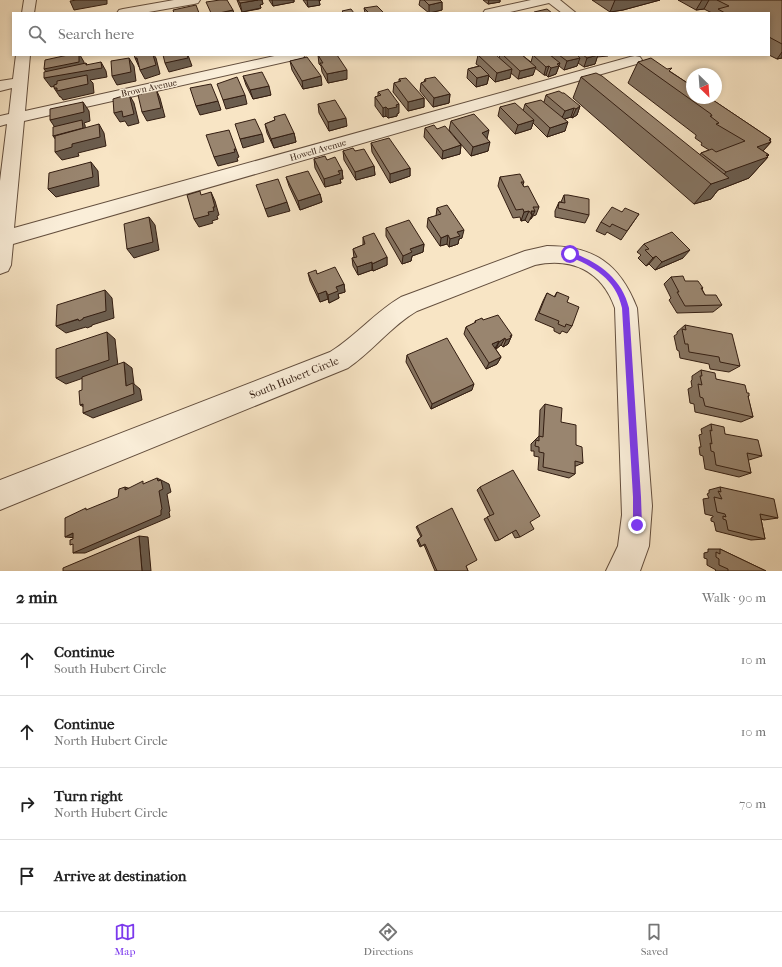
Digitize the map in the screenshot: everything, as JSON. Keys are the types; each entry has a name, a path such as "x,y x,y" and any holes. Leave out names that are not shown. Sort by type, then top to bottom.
{"street":[{"path":"28,12 30,0"},
{"path":"128,12 194,0"},
{"path":"494,12 548,0"},
{"path":"552,0 569,12"},
{"path":"0,262 6,159 18,110 23,56"},
{"name":"Brown Avenue","path":"0,121 18,110 293,56"},
{"name":"Howell Avenue","path":"2,239 595,78 631,58"},
{"path":"0,86 21,82"},
{"path":"0,108 18,110"},
{"name":"South Hubert Circle","path":"0,495 339,360 353,351 397,312 425,296 543,253 558,252 570,254 590,262 599,268 617,286 623,297 626,308 637,497 637,525 632,552 622,571"}],"building":[{"path":"227,0 233,10 211,12 206,2"},
{"path":"238,0 258,0 240,3"},
{"path":"424,0 440,0 442,2 429,5"},
{"path":"717,0 782,0 782,44 770,38 770,12 723,12 718,9 729,6"},
{"path":"196,5 199,12 174,12 173,10"},
{"path":"377,6 383,12 368,12 364,8"},
{"path":"351,9 353,12 343,12 342,11"},
{"path":"547,9 551,12 534,12"},
{"path":"63,56 79,56 79,62 44,69 45,60"},
{"path":"134,56 153,56 156,65 140,70 137,58 135,58"},
{"path":"163,56 187,56 188,58 165,63"},
{"path":"319,56 338,56 347,70 327,74 320,63 323,63"},
{"path":"479,56 497,56 512,69 497,73"},
{"path":"504,56 523,56 536,67 520,71"},
{"path":"534,56 551,56 560,63 557,64 559,66 551,68 549,66 546,67"},
{"path":"560,56 578,56 580,58 567,61"},
{"path":"307,57 321,76 302,81 290,61"},
{"path":"129,58 131,72 112,76 111,61"},
{"path":"651,58 667,69 672,68 669,71 686,82 686,96 638,62"},
{"path":"101,62 102,68 44,78 44,72 86,63 86,65"},
{"path":"480,66 489,75 477,78 468,69"},
{"path":"262,72 269,86 250,90 243,76"},
{"path":"596,73 602,76 729,178 711,184 581,77"},
{"path":"87,75 88,84 57,91 57,88 54,88 57,81"},
{"path":"237,77 245,95 223,100 217,84"},
{"path":"435,77 450,94 434,98 421,83 426,81 425,79"},
{"path":"406,78 424,98 408,102 394,83 401,81 399,79"},
{"path":"211,84 218,101 196,106 190,88"},
{"path":"156,89 161,108 142,112 138,95"},
{"path":"388,89 399,104 396,105 397,107 388,109 386,107 383,108 375,97 381,95 378,92"},
{"path":"559,91 564,93 580,106 576,109 574,108 565,111 546,95"},
{"path":"129,94 134,114 123,117 122,111 114,113 113,99"},
{"path":"335,100 346,118 328,122 318,104"},
{"path":"541,100 568,122 550,128 525,104"},
{"path":"83,102 84,112 50,120 50,109"},
{"path":"515,103 534,120 518,125 500,107"},
{"path":"697,104 719,104 771,139 769,140 771,142 757,147 769,155 766,155 768,157 726,172 701,153 712,149 716,152 745,141 716,124 719,123 710,116 712,116"},
{"path":"285,114 294,133 271,139 265,124 275,120 274,117"},
{"path":"474,114 489,130 482,133 490,142 473,147 451,121"},
{"path":"255,119 262,134 240,139 235,124"},
{"path":"82,120 83,128 53,136 53,127"},
{"path":"99,124 100,137 72,144 72,147 55,152 55,136"},
{"path":"434,125 437,129 445,126 461,145 443,151 425,128"},
{"path":"229,130 236,149 234,149 235,152 214,157 206,135"},
{"path":"389,138 410,168 390,174 371,143"},
{"path":"353,148 355,151 364,149 374,166 355,172 343,151"},
{"path":"325,156 327,160 335,157 342,170 338,171 340,174 324,179 314,159"},
{"path":"91,162 93,177 48,189 49,173"},
{"path":"308,171 320,194 298,201 286,177"},
{"path":"520,174 524,182 521,182 524,187 528,186 539,207 533,207 535,211 531,211 532,215 529,211 524,212 523,209 516,210 500,177"},
{"path":"278,179 287,202 265,209 256,185"},
{"path":"200,191 201,195 211,192 215,207 213,207 214,211 208,212 209,215 194,219 187,195"},
{"path":"564,195 589,199 589,215 558,208 559,202 565,203"},
{"path":"447,205 464,230 457,232 460,236 450,239 448,235 441,238 428,218 441,214 437,208"},
{"path":"612,207 622,212 625,208 639,214 627,231 612,224 610,227 601,222"},
{"path":"149,217 153,242 127,249 124,224"},
{"path":"409,220 424,244 410,249 412,252 403,256 386,228"},
{"path":"672,232 690,250 662,262 656,256 653,258 645,250 649,249 644,244"},
{"path":"374,233 387,257 372,264 372,262 357,267 352,258 357,257 353,249 365,244 363,237"},
{"path":"335,267 344,284 336,287 338,291 328,295 326,291 318,294 308,273 316,270 317,274"},
{"path":"683,276 685,281 698,281 703,288 701,288 705,295 716,295 722,305 685,306 671,277"},
{"path":"105,290 106,311 83,318 79,321 78,319 56,326 57,305"},
{"path":"557,292 569,297 567,302 579,307 572,326 566,324 565,327 558,324 559,321 539,313 547,293 555,297"},
{"path":"498,315 512,335 510,336 511,338 506,340 505,338 492,344 501,357 489,363 466,327 482,318 483,320"},
{"path":"685,325 732,334 740,366 720,362 719,357 689,352 688,344 685,344 682,329 686,330"},
{"path":"107,332 109,360 56,378 56,349"},
{"path":"447,338 474,384 432,404 407,355"},
{"path":"124,362 126,386 133,383 134,394 83,413 83,404 80,405 79,391 82,390 82,377"},
{"path":"701,370 715,373 716,379 745,385 747,393 749,393 748,396 753,417 705,406 703,398 700,397 698,384 702,385 700,376 702,376"},
{"path":"545,404 562,408 561,422 576,425 576,445 582,447 583,463 575,461 575,474 543,467 544,453 539,452 539,447 535,446 536,440 539,441 539,436 543,437"},
{"path":"711,424 724,427 725,434 758,440 762,456 747,453 751,473 716,465 714,452 711,451 710,443 712,444 710,430 712,431"},
{"path":"513,470 540,516 530,522 534,529 520,537 516,530 499,540 487,517 494,514 480,487"},
{"path":"157,478 158,481 161,480 163,489 159,491 162,509 161,515 73,553 73,544 70,545 70,540 73,539 73,533 65,537 65,518 86,508 86,510 118,497 119,489 125,487 125,490 143,481 143,484"},
{"path":"720,487 774,499 778,518 760,514 765,539 728,530 726,520 723,519 723,516 726,517 725,514 717,512 714,497 722,499 718,491 721,492"},
{"path":"452,508 477,560 466,566 468,571 437,571 425,544 421,546 418,539 422,536 417,526"},
{"path":"139,536 142,571 63,571 63,568"},
{"path":"720,549 766,571 728,571 728,569 719,565 719,559 716,557 716,552 720,554"}],"route":[{"path":"570,254 590,262 608,276 617,286 623,297 626,308 637,497 637,525"}]}
